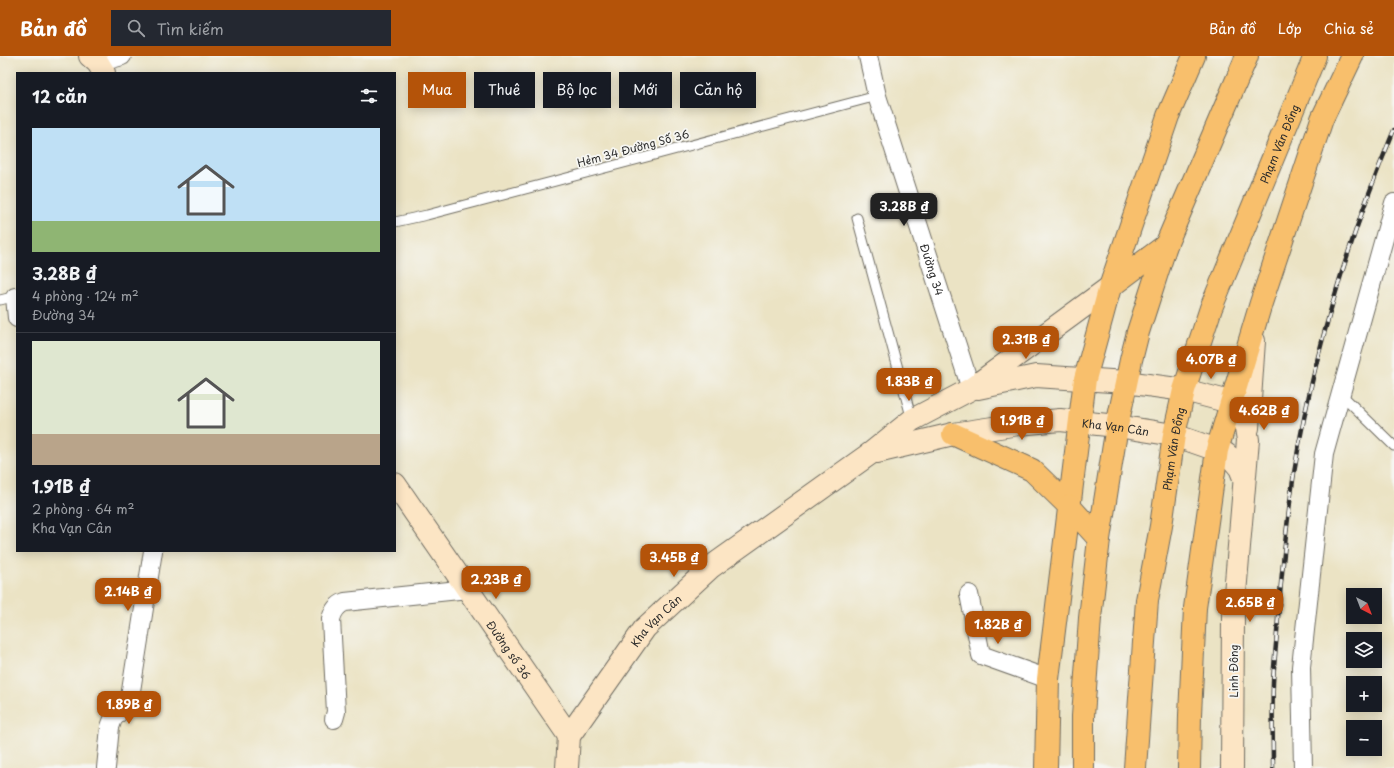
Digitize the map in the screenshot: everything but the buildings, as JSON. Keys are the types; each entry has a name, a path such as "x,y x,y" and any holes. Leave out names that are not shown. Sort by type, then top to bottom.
{"main road":[{"path":"1046,768 1048,679 1085,379 1110,287 1168,116 1194,56"},
{"path":"1083,768 1083,716 1090,618 1099,539 1117,426 1126,382 1138,332 1166,245 1247,56"},
{"name":"Phạm Văn Đồng","path":"1135,768 1147,600 1174,435 1184,390 1211,308 1315,56"},
{"path":"1189,768 1195,608 1217,450 1255,321 1322,120 1352,56"},
{"path":"1110,287 1166,245"},
{"name":"Kha Vạn Cân","path":"569,736 644,628 711,568 872,453 912,420 971,390 1110,287"},
{"path":"1248,440 1255,321"},
{"name":"Kha Vạn Cân","path":"971,390 1036,376 1126,382 1184,390 1230,402"},
{"name":"Linh Đông","path":"1230,402 1238,409 1243,417 1248,440 1233,618 1232,768"},
{"name":"Kha Vạn Cân","path":"872,453 953,434 1019,424 1060,420 1079,421 1174,435 1217,450"},
{"path":"953,434 1032,470 1069,506 1099,539"},
{"path":"1217,450 1234,460 1240,468 1244,478"},
{"name":"Đường số 36","path":"396,485 569,736"},
{"path":"567,768 569,736"}],"street":[{"path":"97,64 122,56"},
{"name":"Đường 34","path":"868,56 877,96 971,390"},
{"path":"1303,768 1301,667 1324,454 1394,203"},
{"path":"11,298 16,315"},
{"path":"106,768 110,727 113,719 130,697 153,552"},
{"path":"334,719 336,712 331,619 339,604 345,602 468,589"},
{"path":"969,594 981,655 1048,679"}],"lane":[{"name":"Hẻm 34 Đường Số 36","path":"396,222 442,211 877,96"},
{"path":"857,218 912,420"},
{"path":"1341,394 1394,446"}],"railway":[{"path":"1273,768 1273,683 1278,617 1289,509 1302,429 1322,342 1347,256 1377,172 1394,130"}]}
